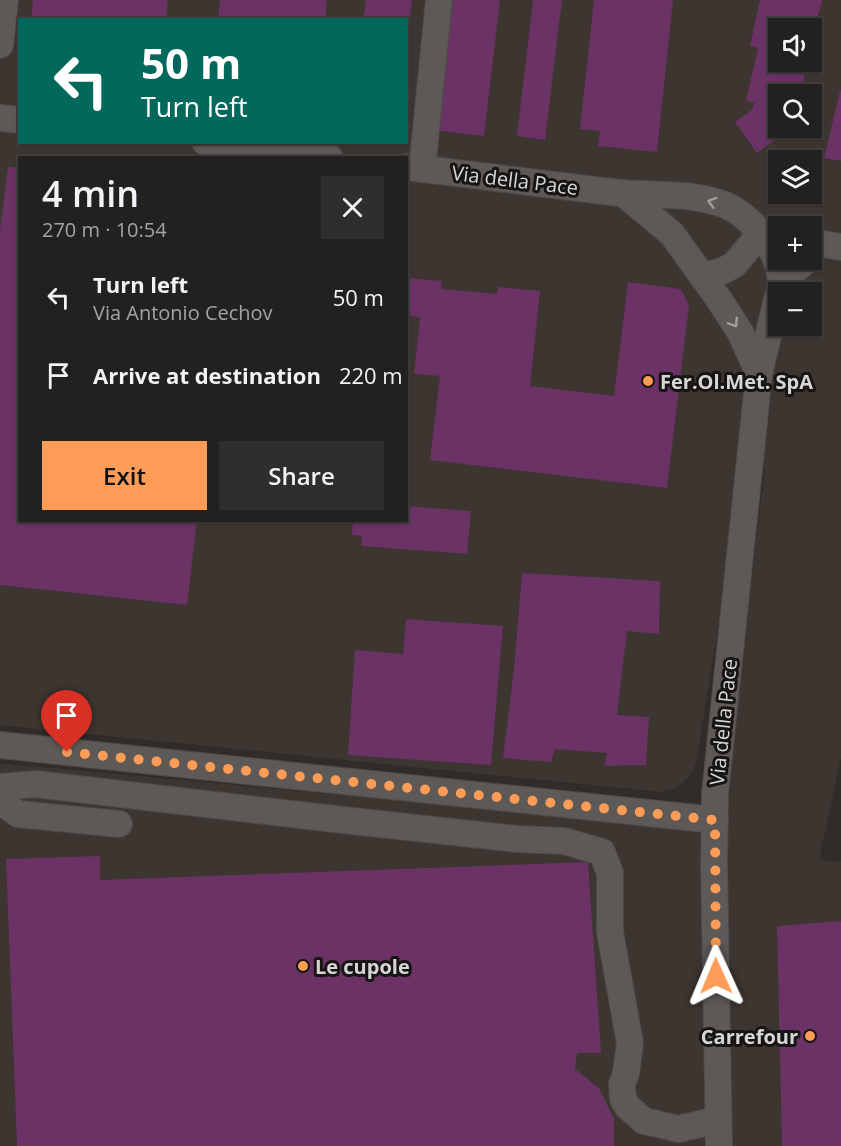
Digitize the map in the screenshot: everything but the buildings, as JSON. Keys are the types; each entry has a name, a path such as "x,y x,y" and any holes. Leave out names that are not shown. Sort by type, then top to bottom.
{"street":[{"path":"0,45 5,0"},
{"path":"414,168 439,0"},
{"path":"0,118 18,120"},
{"path":"221,144 314,156"},
{"name":"Via della Pace","path":"414,168 622,193 695,196 726,206 768,234"},
{"path":"622,193 672,234 740,332 759,374"},
{"path":"702,276 734,265 768,236"},
{"path":"822,244 840,247"},
{"path":"822,253 840,247"},
{"path":"787,282 798,270"},
{"name":"Via della Pace","path":"719,1139 716,794 759,374 768,336"},
{"path":"0,745 715,820"},
{"path":"0,787 35,784 343,820 564,842 602,852 610,873 610,932 630,1043 629,1058 622,1084 623,1100 644,1121 719,1139"},
{"path":"0,801 18,814 118,824"}],"shaded area":[{"path":"0,0 841,0 841,757 819,860 841,862 841,1146 0,1146 0,763 726,831 727,782 765,468 745,463 697,757 693,771 675,788 661,792 0,725"}],"place":[{"name":"Fer.Ol.Met. SpA","path":"648,381"},
{"name":"Le cupole","path":"303,966"},
{"name":"Carrefour","path":"810,1036"}],"route":[{"path":"67,752 715,820 716,976"}]}
